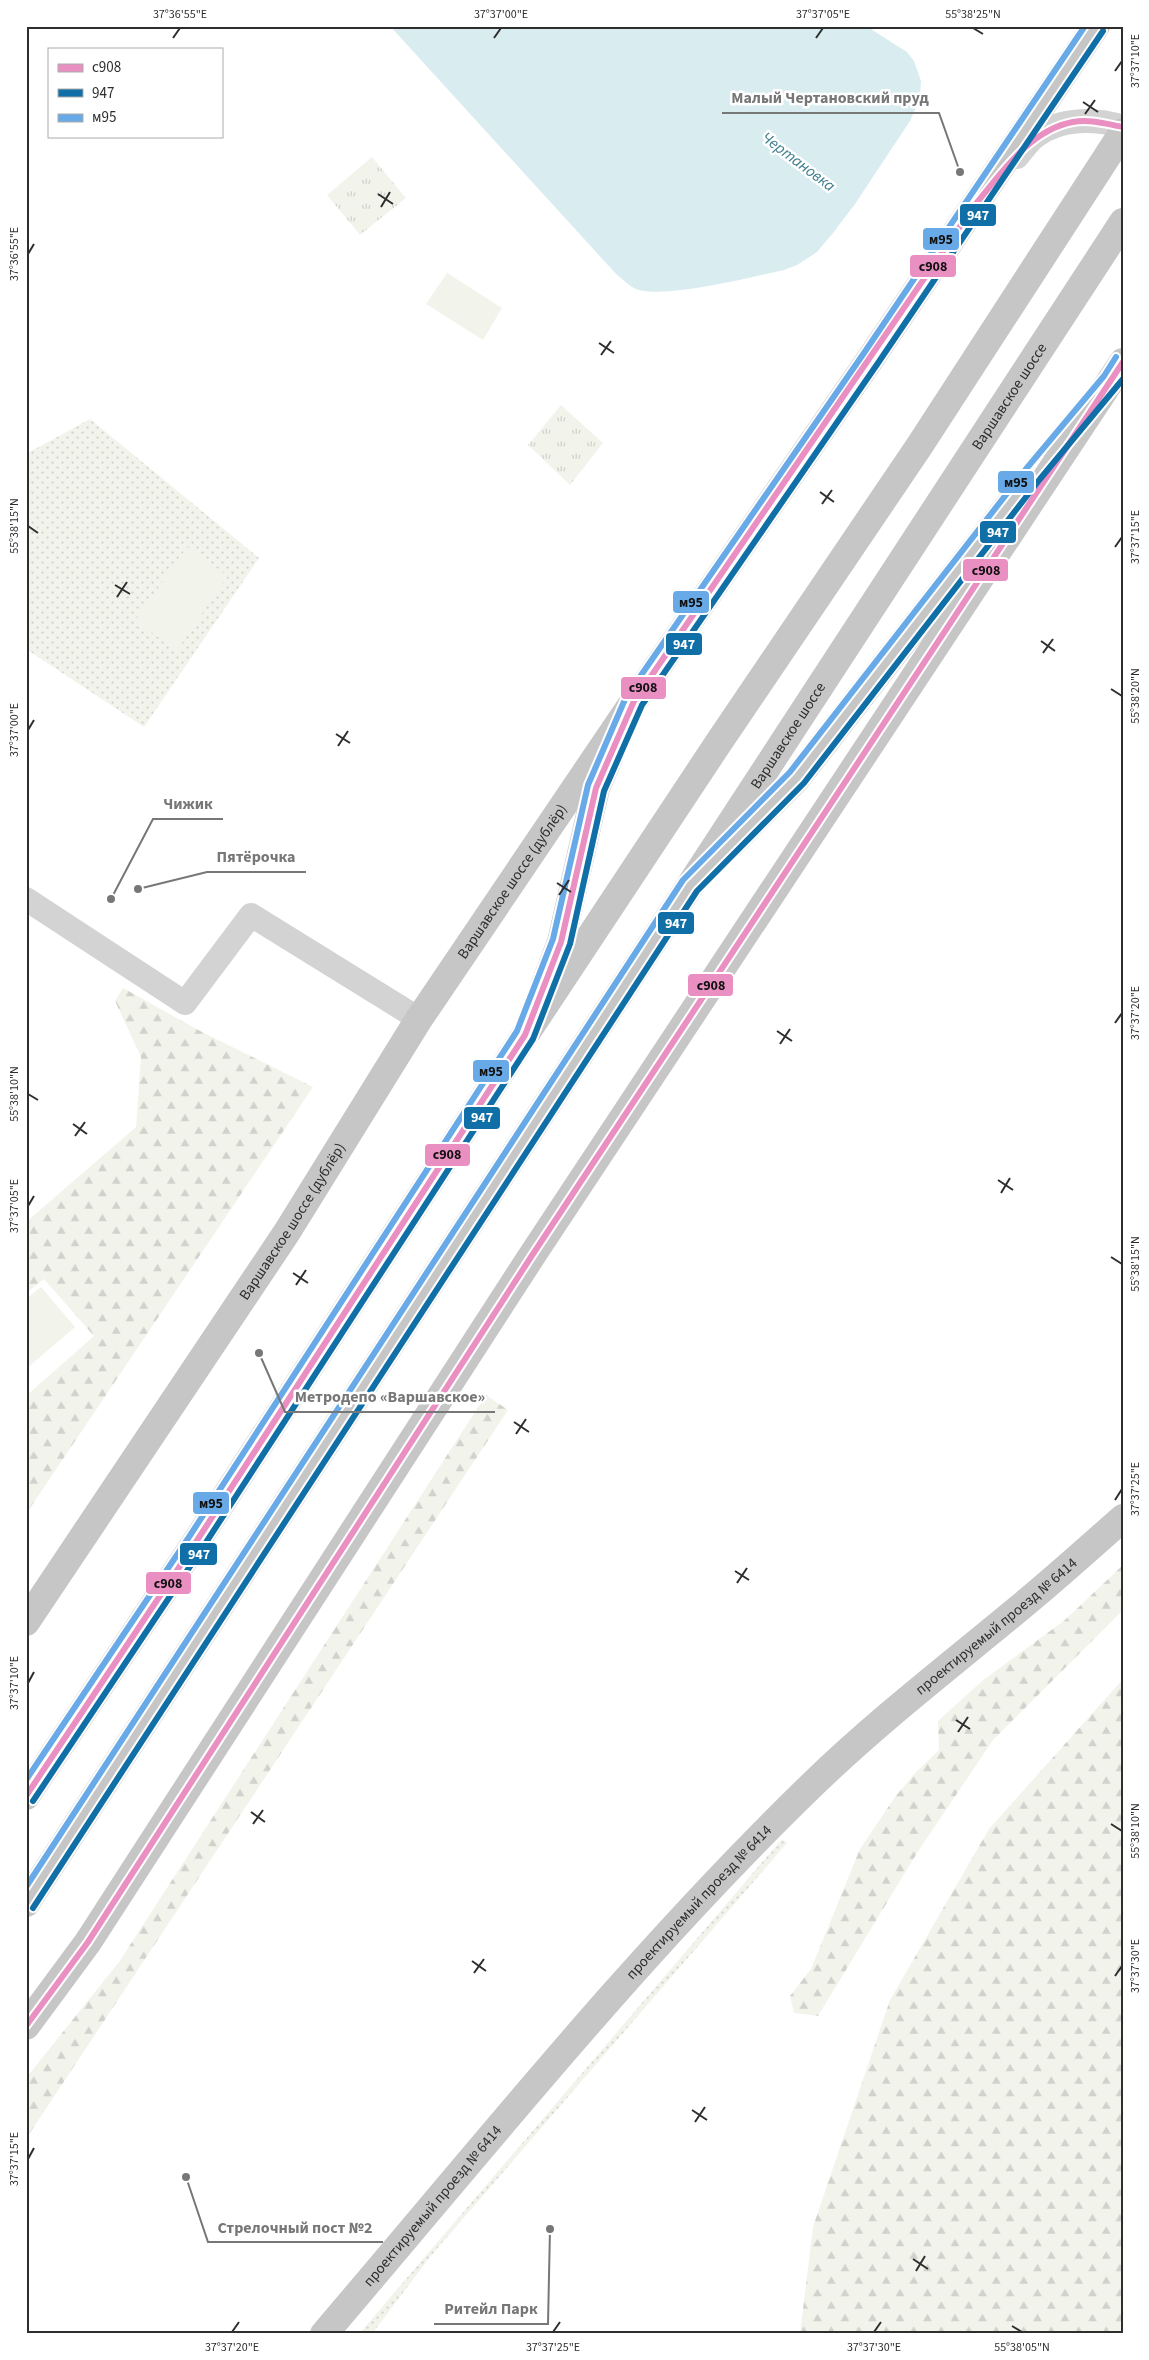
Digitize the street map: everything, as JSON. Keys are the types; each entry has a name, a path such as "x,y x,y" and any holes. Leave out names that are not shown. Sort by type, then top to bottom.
{"main road":[{"name":"Варшавское шоссе (дублёр)","path":"26,1622 287,1232 419,1019 1096,26"},
{"path":"26,1796 202,1534 525,1035 719,742 920,445 1123,132"},
{"name":"Варшавское шоссе","path":"26,1902 959,470 1123,222"},
{"path":"690,885 796,778 1033,474 1117,371"},
{"path":"26,2026 88,1942 530,1257 1117,371"},
{"path":"525,1035 561,942 596,788 634,701"},
{"name":"проектируемый проезд № 6414","path":"324,2334 568,2048 723,1874 814,1783 910,1696 1024,1604 1123,1518"}],"street":[{"path":"974,206 1035,137 1052,128 1070,122 1090,120 1123,127"},
{"path":"26,899 185,1003 251,915 419,1019"}],"green space":[{"path":"372,157 406,198 360,235 327,195"},
{"path":"447,273 502,308 483,340 426,304"},
{"path":"561,405 603,443 570,485 528,445"},
{"path":"90,419 259,558 144,727 26,649 26,454"},
{"path":"187,547 228,576 177,650 135,621"},
{"path":"123,988 202,1032 313,1087 26,1514 26,1396 94,1336 44,1279 26,1293 26,1222 136,1127 141,1057 115,1001"},
{"path":"41,1287 75,1327 26,1369 26,1299"},
{"path":"486,1395 508,1410 26,2139 26,2078 119,1962"},
{"path":"1123,1565 1123,1610 993,1740 917,1853 818,2016 794,2013 790,1996 811,1969 860,1849 895,1797 916,1772 939,1750 938,1721 982,1681 1065,1620"},
{"path":"1123,1679 1123,2334 800,2334 813,2227 890,2000 989,1829"},
{"path":"782,1839 787,1843 430,2257 372,2334 359,2334"}],"water":[{"name":"Чертановка","path":"390,26 866,26 907,52 914,61 921,81 920,98 910,121 855,204 817,252 797,265 784,270 710,286 652,292 636,289 617,275"}],"transit line":[{"name":"м95","path":"26,1780 189,1537 517,1031 553,939 588,785 626,697 864,353 1085,26"},
{"name":"947","path":"33,1801 203,1547 533,1039 570,944 604,791 642,705 878,363 1103,31"},
{"name":"с908","path":"26,1796 196,1542 525,1035 561,942 596,788 634,701 974,206 1006,167 1029,144 1057,127 1073,122 1086,121 1123,127"},
{"name":"м95","path":"26,1887 683,880 790,772 1026,469 1104,376 1116,357"},
{"name":"с908","path":"26,2026 88,1942 531,1257 1123,362"},
{"name":"947","path":"33,1908 697,891 804,783 1040,479 1123,379"}],"place":[{"name":"Малый Чертановский пруд","path":"960,172"},
{"name":"Пятёрочка","path":"138,889"},
{"name":"Чижик","path":"111,899"},
{"name":"Метродепо «Варшавское»","path":"259,1353"},
{"name":"Стрелочный пост №2","path":"186,2177"},
{"name":"Ритейл Парк","path":"550,2229"}]}
